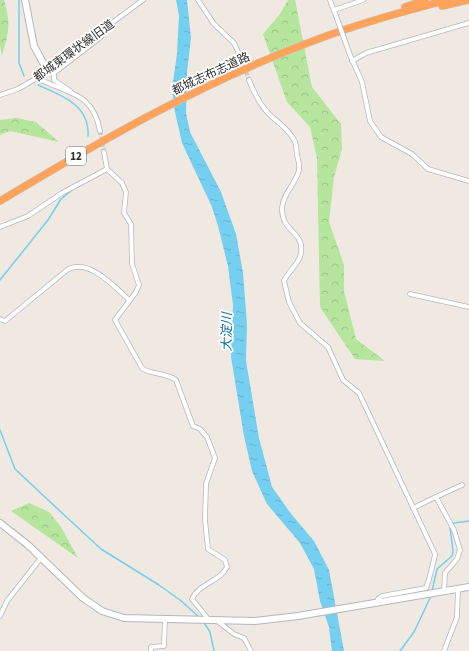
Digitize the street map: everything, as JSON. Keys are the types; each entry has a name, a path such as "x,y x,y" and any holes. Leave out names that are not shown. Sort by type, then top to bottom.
{"highway":[{"path":"355,26 425,0"},
{"name":"都城志布志道路","path":"0,201 108,138 212,85 312,41 355,26 447,0"},
{"path":"355,26 469,0"}],"street":[{"path":"25,0 34,46 47,70"},
{"name":"都城東環状線旧道","path":"0,94 18,89 37,78 143,0"},
{"path":"198,0 214,24 234,42 242,60"},
{"path":"330,0 350,55 362,82 370,121 381,137 412,154 428,169 469,180"},
{"path":"334,12 363,0"},
{"path":"352,60 366,53 469,23"},
{"path":"100,32 102,36 54,73 54,80 87,102 98,121 100,131"},
{"path":"37,78 48,84 70,90"},
{"path":"249,80 254,94 267,112 294,138 296,145 300,168 297,177 285,195 282,209 286,227 298,236 301,242 300,260 284,281 290,302 300,323 330,350 343,380 359,393 436,558 431,567 428,585 423,589 382,596 378,599 377,603"},
{"path":"104,152 107,169 122,183 126,192 124,214 131,224 132,264 139,285 136,292 116,317 118,326 142,368 146,371 164,374 176,380 193,426 200,429 207,438 215,458 206,484 205,520 208,549 225,560 227,567 221,575 200,588 192,599 207,620 244,638 251,651"},
{"path":"0,227 28,216 62,193 107,169"},
{"path":"0,319 5,321 67,270 77,266 100,274 129,300"},
{"path":"410,294 469,307"},
{"path":"413,508 462,485"},
{"path":"436,497 454,530 460,550 457,559 445,573 443,592"},
{"path":"0,523 41,558 83,598 102,611 124,618 255,621 319,613 469,587"},
{"path":"0,616 11,595 41,558"},
{"path":"444,651 457,617 458,589"},
{"path":"151,651 151,647 164,646 165,619"}],"green space":[{"path":"0,0 4,0 8,15 8,33 2,55 0,46"},
{"path":"288,0 295,0 312,87 341,124 342,149 334,177 329,222 344,265 344,291 356,339 385,361 355,359 320,307 317,158 310,127 287,102 263,34 280,14"},
{"path":"16,118 36,122 59,142 10,131 0,135 0,120"},
{"path":"29,503 49,512 61,527 78,558 11,511"}],"water":[{"path":"176,0 187,0 191,38 187,72 186,113 190,132 221,192 236,234 243,273 247,324 246,361 259,438 272,487 292,515 314,541 329,570 344,651 332,651 329,627 320,601 314,569 300,543 267,504 252,471 244,436 231,357 233,305 228,266 212,207 182,143 175,112 172,89 177,54 179,15"}],"waterway":[{"path":"19,0 19,63 24,76"},
{"path":"38,85 64,97 79,109 84,116 88,136"},
{"path":"0,280 48,220 61,199 71,191"},
{"path":"0,430 15,469 101,549 159,585 180,600 199,617"},
{"path":"432,591 437,569 452,556 453,551 450,527 454,523 469,521"},
{"path":"400,651 414,632 431,596"},
{"path":"203,621 210,632 214,651"}],"tunnel":[{"path":"242,60 249,80"},
{"path":"100,131 104,152"}],"water label":[{"name":"大淀川","path":"227,332"}]}
